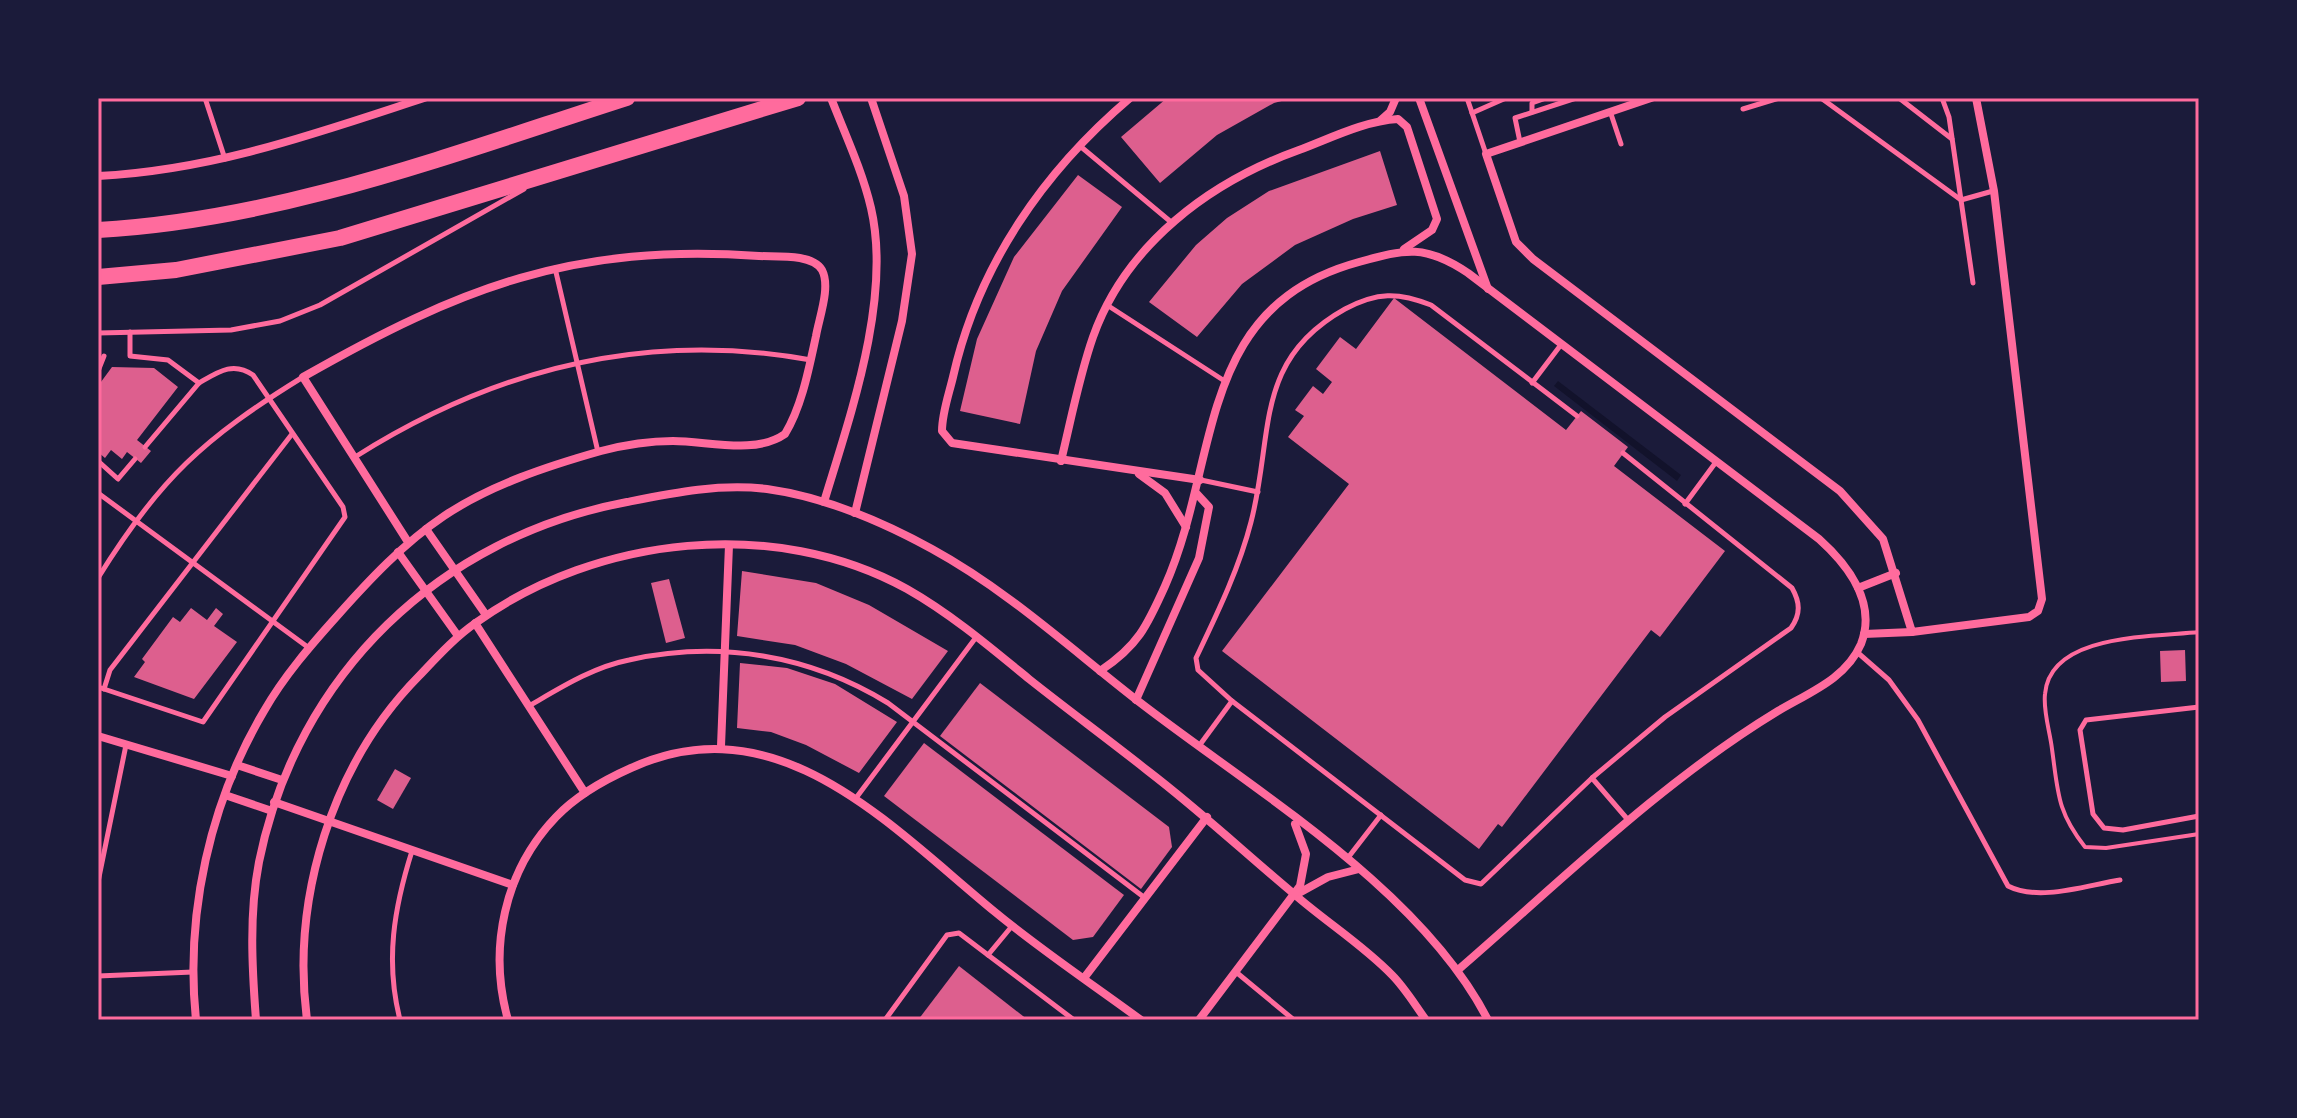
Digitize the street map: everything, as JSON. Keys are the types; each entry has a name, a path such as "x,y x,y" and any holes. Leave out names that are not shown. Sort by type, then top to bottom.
{"main road":[{"path":"98,230 205,219 325,191 627,98"},
{"path":"98,277 161,272 254,258 340,238 543,179 798,98"}],"street":[{"path":"98,176 142,173 226,160 424,98"},
{"path":"824,502 860,370 875,274 871,209 831,98"},
{"path":"855,513 902,321 912,254 904,196 871,98"},
{"path":"1130,98 1080,146 1034,199 991,267 958,354 942,425 944,435 952,443 1200,480"},
{"path":"1380,120 1390,112 1396,98"},
{"path":"1419,98 1488,290"},
{"path":"1651,98 1486,154 1520,247 1840,491 1883,539 1912,632"},
{"path":"1864,634 1912,632 2029,617 2041,605 1994,191 1976,98"},
{"path":"1061,461 1084,368 1107,305 1131,267 1171,222 1249,170 1380,120 1398,119 1407,127 1437,219 1432,230 1399,251 1344,266 1288,294 1265,315 1243,344 1223,380 1197,494 1176,560 1147,627 1135,645 1100,671"},
{"path":"1399,251 1424,251 1444,257 1819,539 1841,560 1858,588 1866,615 1864,634 1857,652 1828,683 1709,757 1629,821 1458,970"},
{"path":"196,1020 193,972 201,887 225,795 264,711 309,648 408,542 483,494 598,452 652,442 761,445 776,441 791,425 811,360 825,281 817,264 801,259 718,253 622,257 555,267 442,303 303,377 408,542"},
{"path":"1135,471 1165,493 1186,527"},
{"path":"256,1020 253,909 259,864 273,807 282,780 308,726 331,690 373,639 454,569 511,536 554,520 652,497 746,488 824,502 855,513 934,550 972,574 1359,869 1458,970 1488,1020"},
{"path":"1136,700 1199,558 1209,507 1197,494"},
{"path":"426,529 486,615"},
{"path":"721,746 729,545"},
{"path":"307,1020 303,988 304,946 316,861 327,822 357,759 403,692 458,636 486,615 548,581 616,557 687,546 729,545 809,553 853,565 907,589 977,636 1207,817 1394,977 1426,1020"},
{"path":"398,552 458,636"},
{"path":"1858,588 1896,573"},
{"path":"475,623 585,793"},
{"path":"98,736 232,776"},
{"path":"508,1020 499,969 500,933 513,885 529,851 547,826 585,793 646,761 683,750 721,746 764,755 816,774 856,798 1012,926 1141,1020"},
{"path":"237,765 282,780"},
{"path":"225,795 327,822 513,885"},
{"path":"1084,978 1207,817"},
{"path":"1199,1020 1295,895 1304,875 1306,854 1298,828 1290,817"},
{"path":"1295,895 1328,877 1359,869"}],"lane":[{"path":"205,98 226,160"},
{"path":"1467,98 1486,154"},
{"path":"1472,113 1506,98"},
{"path":"1532,112 1532,103 1546,98"},
{"path":"1520,142 1515,118 1576,98"},
{"path":"1743,109 1779,98"},
{"path":"1821,98 1961,200"},
{"path":"1899,98 1952,140"},
{"path":"1942,98 1952,140 1973,283"},
{"path":"1610,111 1621,144"},
{"path":"1080,146 1171,222"},
{"path":"98,333 231,330 280,321 320,305 543,179"},
{"path":"1961,200 1994,191"},
{"path":"555,267 598,452"},
{"path":"1577,416 1431,305 1403,296 1379,294 1321,322 1292,350 1274,389 1258,492 1234,570 1196,658 1198,670 1232,701 1465,880 1481,884 1592,778 1665,717 1797,621 1800,605 1792,588 1623,453"},
{"path":"1107,305 1223,380"},
{"path":"130,332 130,356 168,360 199,383"},
{"path":"1532,383 1560,346"},
{"path":"355,457 440,409 535,374 578,363 708,347 811,360"},
{"path":"98,371 104,356"},
{"path":"145,447 199,383 229,367 242,367 253,375 343,507 345,517 203,722 101,688 110,670 292,434"},
{"path":"98,578 134,520 199,450 303,377"},
{"path":"98,461 118,479 135,459"},
{"path":"1685,504 1716,462"},
{"path":"1200,480 1258,492"},
{"path":"98,493 309,648"},
{"path":"856,798 977,636"},
{"path":"529,707 574,680 628,660 725,650 800,662 856,684 914,722 1145,898"},
{"path":"1857,652 1889,680 1918,720 2008,886 2019,892 2043,892 2120,880"},
{"path":"1199,747 1232,701"},
{"path":"2199,707 2086,720 2080,730 2093,814 2104,828 2123,830 2199,816"},
{"path":"98,882 126,745"},
{"path":"1592,778 1629,821"},
{"path":"1347,860 1381,815"},
{"path":"400,1020 391,969 392,942 400,890 412,851"},
{"path":"988,955 1012,926"},
{"path":"885,1020 947,935 959,933 1074,1020"},
{"path":"98,976 193,972"},
{"path":"1236,972 1294,1020"}],"path":[{"path":"2199,632 2090,645 2072,652 2061,660 2045,693 2059,801 2069,828 2085,847 2106,848 2199,834"}],"shaded area":[{"path":"1558,381 1681,475 1677,481 1554,386"}],"building":[{"path":"1167,98 1289,99 1274,103 1217,135 1160,183 1121,137"},
{"path":"1380,151 1397,205 1353,219 1295,245 1242,284 1197,337 1149,302 1196,245 1227,218 1269,191"},
{"path":"1078,175 1122,207 1062,291 1036,351 1020,424 960,411 977,339 1014,257"},
{"path":"1394,298 1566,430 1581,411 1628,447 1614,466 1725,551 1660,637 1651,630 1502,827 1498,824 1479,849 1222,651 1349,484 1288,437 1304,416 1295,410 1313,386 1323,394 1332,382 1316,369 1340,337 1356,349"},
{"path":"112,367 154,368 178,387 137,440 151,451 141,463 127,452 122,459 111,450 105,458 98,452 98,386"},
{"path":"742,571 816,583 869,605 948,651 912,699 846,664 795,645 737,636"},
{"path":"669,579 685,638 666,643 651,583"},
{"path":"191,608 207,620 216,608 223,614 214,626 237,642 194,699 134,677 145,662 142,659 173,617 180,622"},
{"path":"2185,650 2186,681 2161,682 2160,651"},
{"path":"740,663 787,668 835,684 897,722 859,773 806,745 771,732 737,728"},
{"path":"980,683 1169,827 1172,847 1141,889 940,736"},
{"path":"924,743 1124,895 1093,937 1073,940 884,796"},
{"path":"395,769 411,778 393,809 377,800"},
{"path":"959,966 1028,1020 918,1020"}]}
